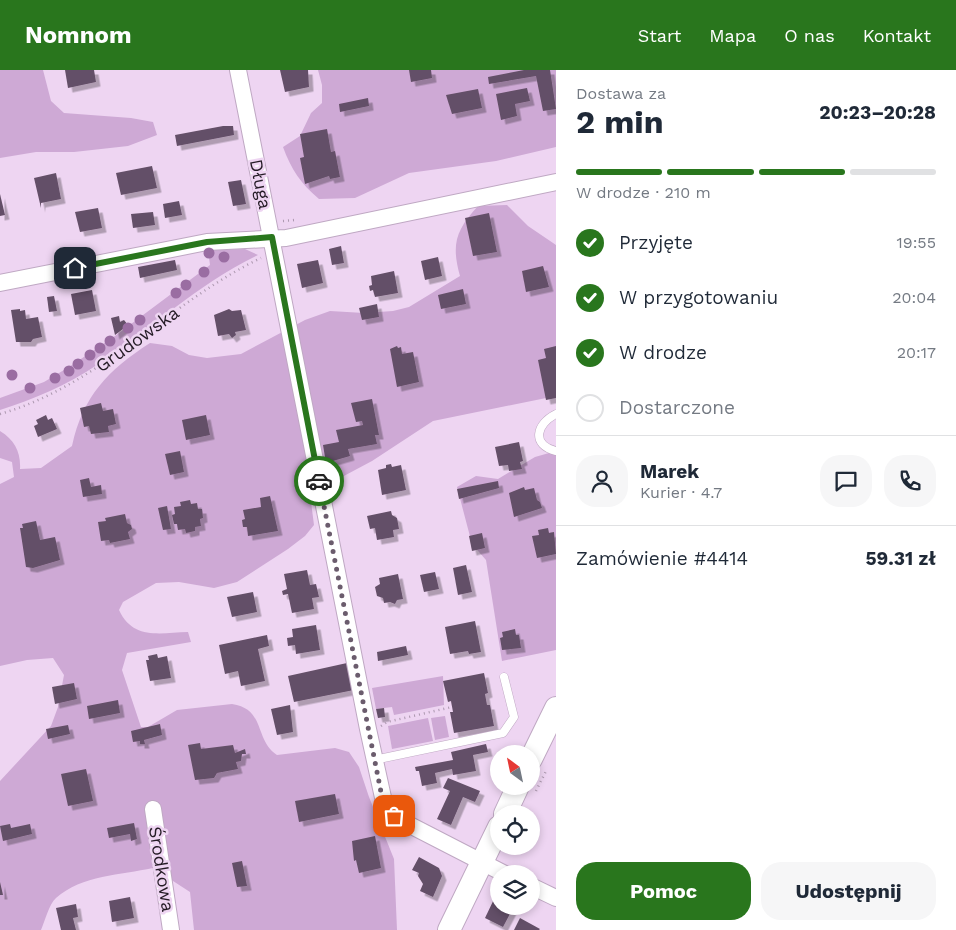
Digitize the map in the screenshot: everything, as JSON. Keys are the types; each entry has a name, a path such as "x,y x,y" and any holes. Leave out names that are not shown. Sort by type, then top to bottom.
{"main road":[{"path":"540,763 556,708"},
{"path":"514,805 523,795"},
{"path":"449,930 490,846"}],"street":[{"name":"Długa","path":"238,70 381,792 388,810 400,820 490,866"},
{"path":"0,283 207,242 272,237 286,238 556,182"},
{"name":"Środkowa","path":"153,809 171,930"},
{"path":"540,890 556,898"}],"lane":[{"path":"556,414 542,423 538,429 539,438 544,445 556,451"},
{"path":"374,760 503,732 510,726 514,717 504,677"}],"path":[{"name":"Grudowska","path":"0,414 32,403 72,384 118,355 202,291 263,258"},
{"path":"368,729 387,722 452,707"}],"shaded area":[{"path":"0,70 43,70 51,101 64,113 131,118 153,122 157,135 128,146 74,152 36,152 0,158"},
{"path":"318,70 556,70 556,147 496,161 409,173 355,198 319,199 297,176 283,147 300,136 311,113 322,103 322,85"},
{"path":"507,205 528,226 556,245 556,396 433,421 372,461 310,494 314,525 305,536 237,582 214,588 179,582 156,583 123,602 119,610 125,620 139,630 148,633 188,632 191,642 127,653 122,670 141,727 148,727 177,710 232,704 243,707 250,712 255,718 270,749 277,755 335,748 349,752 359,767 394,859 397,930 194,930 190,892 153,868 90,880 66,890 56,898 49,908 41,930 0,930 0,781 51,726 58,707 64,675 53,658 27,660 0,666 0,484 14,477 12,462 0,458 0,431 10,438 16,447 20,469 41,468 72,446 83,413 99,386 122,363 150,343 172,346 189,355 207,358 241,354 305,320 330,311 364,313 393,311 409,307 460,276 456,255 457,238 460,230 478,206"},
{"path":"245,249 258,255 195,293 97,365 50,391 0,410 0,398 44,382 69,367 115,336 210,265 208,250"},
{"path":"556,451 556,650 502,661 486,560 472,544 457,487 476,476 498,479 535,457"},
{"path":"443,676 444,705 394,715 392,707 376,709 372,688"},
{"path":"445,716 449,737 435,740 431,718"},
{"path":"428,718 433,741 392,749 388,726"}],"building":[{"path":"65,70 94,70 96,82 68,88"},
{"path":"280,70 308,70 309,87 285,92"},
{"path":"409,70 431,70 432,78 411,82"},
{"path":"524,70 550,70 556,109 543,111 536,76 489,84 488,77"},
{"path":"527,88 530,101 515,104 517,116 501,120 496,94"},
{"path":"478,89 482,108 452,114 446,95"},
{"path":"368,98 369,106 340,112 339,104"},
{"path":"223,126 233,126 234,135 177,146 175,135"},
{"path":"327,129 331,152 335,151 340,177 330,179 329,176 305,184 300,158 304,157 300,134"},
{"path":"152,166 157,188 121,195 116,173"},
{"path":"56,173 61,199 41,203 41,208 34,178"},
{"path":"241,180 246,204 233,206 228,182"},
{"path":"0,194 5,215 0,216"},
{"path":"179,201 182,215 165,218 163,204"},
{"path":"98,208 102,228 80,232 75,212"},
{"path":"153,212 155,225 133,228 131,214"},
{"path":"489,213 497,252 473,256 465,218"},
{"path":"341,246 344,263 332,265 329,249"},
{"path":"438,257 442,276 425,280 421,261"},
{"path":"175,260 177,270 140,278 138,267"},
{"path":"318,260 323,283 302,288 297,264"},
{"path":"543,266 549,287 526,292 522,271"},
{"path":"394,271 398,293 375,297 373,290 370,291 369,286 372,285 371,276"},
{"path":"463,289 466,304 441,309 438,295"},
{"path":"92,290 96,311 75,315 71,294"},
{"path":"54,296 57,311 49,312 47,297"},
{"path":"377,304 379,317 362,320 359,308"},
{"path":"20,309 20,311 25,310 26,319 38,317 42,337 33,339 31,342 16,342 11,310"},
{"path":"229,309 232,311 241,310 246,330 235,332 236,335 232,338 229,334 218,336 214,315"},
{"path":"119,316 120,322 124,320 128,325 115,335 111,318"},
{"path":"397,346 398,348 401,347 402,354 413,352 419,382 397,387 390,349"},
{"path":"556,346 556,398 546,400 538,360 546,358 544,349"},
{"path":"372,399 379,435 375,435 377,444 348,449 350,456 326,463 323,445 339,442 336,430 363,425 362,421 356,422 351,403"},
{"path":"101,403 103,411 113,409 116,424 108,426 109,432 91,434 89,426 84,427 80,408"},
{"path":"46,415 48,420 52,418 57,429 38,437 34,426 38,424 36,420"},
{"path":"206,415 210,435 186,440 182,420"},
{"path":"519,442 523,461 520,462 522,469 509,471 508,465 499,466 495,447"},
{"path":"180,451 184,472 170,475 165,454"},
{"path":"391,464 392,467 401,465 406,490 382,495 378,470 386,468 386,465"},
{"path":"89,478 91,487 101,485 102,494 83,497 80,480"},
{"path":"498,481 499,488 459,499 457,489"},
{"path":"524,487 525,490 534,488 537,500 542,508 514,517 509,493"},
{"path":"270,496 278,531 248,536 247,527 243,527 242,520 245,519 243,510 261,507 260,498"},
{"path":"190,500 191,504 197,503 198,509 202,509 203,518 200,519 201,526 195,527 195,531 186,533 185,529 178,530 172,515 175,514 174,507 181,506 180,502"},
{"path":"167,506 171,529 163,530 158,508"},
{"path":"391,511 392,515 397,518 399,529 393,530 394,537 377,540 375,528 370,529 367,516"},
{"path":"125,514 127,523 131,525 132,529 128,532 130,539 110,543 109,540 101,541 98,522 106,521 105,518"},
{"path":"36,521 40,540 55,537 60,560 33,568 26,567 20,528 23,528 22,524"},
{"path":"548,528 549,533 554,532 556,554 537,558 532,536 539,535 538,530"},
{"path":"482,533 485,548 472,551 469,536"},
{"path":"466,565 472,592 458,595 453,568"},
{"path":"307,570 310,585 316,584 319,597 312,598 314,609 292,613 288,594 283,595 282,591 287,589 284,574"},
{"path":"435,572 439,589 424,592 420,575"},
{"path":"398,574 403,599 397,600 395,604 390,602 384,603 383,598 377,596 375,587 380,584 379,578"},
{"path":"253,592 257,612 232,617 227,597"},
{"path":"475,621 481,652 469,654 468,651 450,654 445,627"},
{"path":"316,625 320,650 296,654 295,645 288,646 287,638 293,637 292,629"},
{"path":"515,629 516,635 519,635 521,648 502,650 500,638 503,637 502,632"},
{"path":"267,635 269,646 258,649 265,681 241,686 238,671 225,674 219,645"},
{"path":"406,646 408,655 378,661 377,652"},
{"path":"157,654 158,658 167,656 171,678 150,681 146,660 149,660 148,656"},
{"path":"348,663 354,690 294,702 288,676"},
{"path":"484,673 488,693 485,694 487,705 490,705 494,726 454,733 450,712 453,712 451,701 448,702 443,681"},
{"path":"74,683 77,699 55,704 52,687"},
{"path":"118,700 120,713 89,719 87,706"},
{"path":"290,705 293,732 277,735 271,709"},
{"path":"384,708 385,717 378,718 376,709"},
{"path":"160,724 162,735 144,740 145,744 140,744 140,741 133,742 131,731"},
{"path":"68,725 70,734 48,739 46,729"},
{"path":"200,743 201,749 233,745 235,753 245,749 246,754 242,754 241,761 236,762 238,769 217,773 214,778 195,780 188,745"},
{"path":"486,744 488,752 473,755 476,771 453,775 452,769 435,773 437,783 422,786 419,771 416,771 415,767 453,760 451,752"},
{"path":"86,769 93,801 68,806 61,774"},
{"path":"448,778 480,791 475,802 463,797 451,825 437,819 450,791 443,788"},
{"path":"335,794 339,814 299,822 295,801"},
{"path":"134,823 137,839 131,841 130,834 109,838 107,828"},
{"path":"10,824 11,828 30,824 32,834 3,841 0,826"},
{"path":"375,836 381,868 359,873 356,860 354,861 352,841"},
{"path":"419,857 439,868 442,876 433,897 420,891 423,884 418,876 419,873 412,870"},
{"path":"242,861 247,886 237,887 232,863"},
{"path":"0,882 3,895 0,895"},
{"path":"130,897 134,918 112,922 109,901"},
{"path":"76,904 78,917 73,918 76,930 61,930 56,908"},
{"path":"490,908 490,915 509,915 503,927 485,918"},
{"path":"520,918 540,929 514,930"}],"way so far":[{"path":"319,481 381,792 388,810 394,816"}],"route":[{"path":"75,268 207,242 272,237 319,481"}]}
